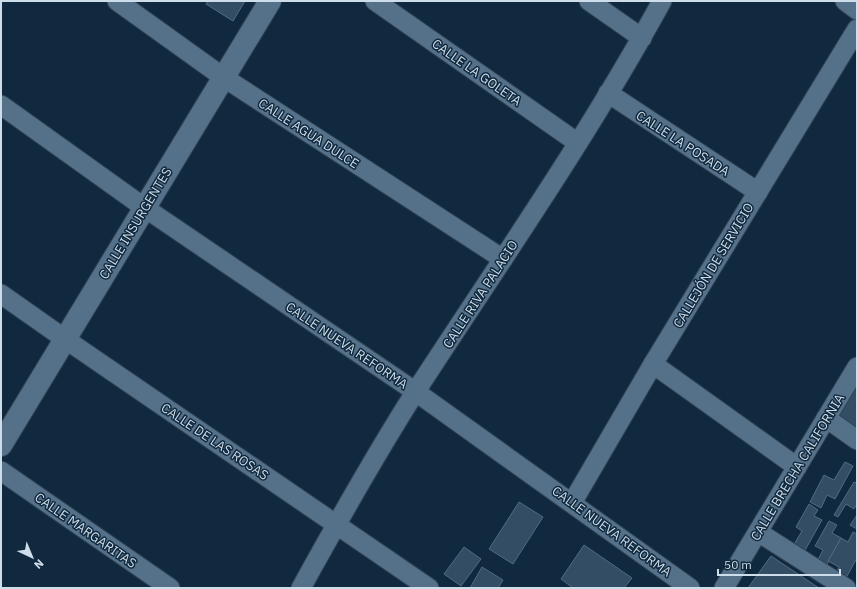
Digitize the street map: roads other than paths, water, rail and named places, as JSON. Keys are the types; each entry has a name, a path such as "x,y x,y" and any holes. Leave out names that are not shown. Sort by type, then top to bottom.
{"street":[{"name":"CALLE AGUA DULCE","path":"117,1 223,77 503,259"},
{"name":"CALLE INSURGENTES","path":"1,445 270,1"},
{"name":"CALLE LA GOLETA","path":"376,1 578,143"},
{"path":"589,1 642,38"},
{"name":"CALLE RIVA PALACIO","path":"301,588 336,524 416,392 578,143 642,38 662,1"},
{"path":"845,1 857,10"},
{"name":"CALLEJÓN DE SERVICIO","path":"572,503 653,364 857,29"},
{"name":"CALLE LA POSADA","path":"608,93 758,192"},
{"name":"CALLE NUEVA REFORMA","path":"1,105 145,208 416,392 690,588"},
{"name":"CALLE DE LAS ROSAS","path":"1,294 428,588"},
{"path":"653,364 797,467"},
{"name":"CALLE BRECHA CALIFORNIA","path":"724,588 857,367"},
{"path":"826,418 857,440"},
{"name":"CALLE MARGARITAS","path":"1,471 170,588"},
{"path":"758,532 846,588"}]}
